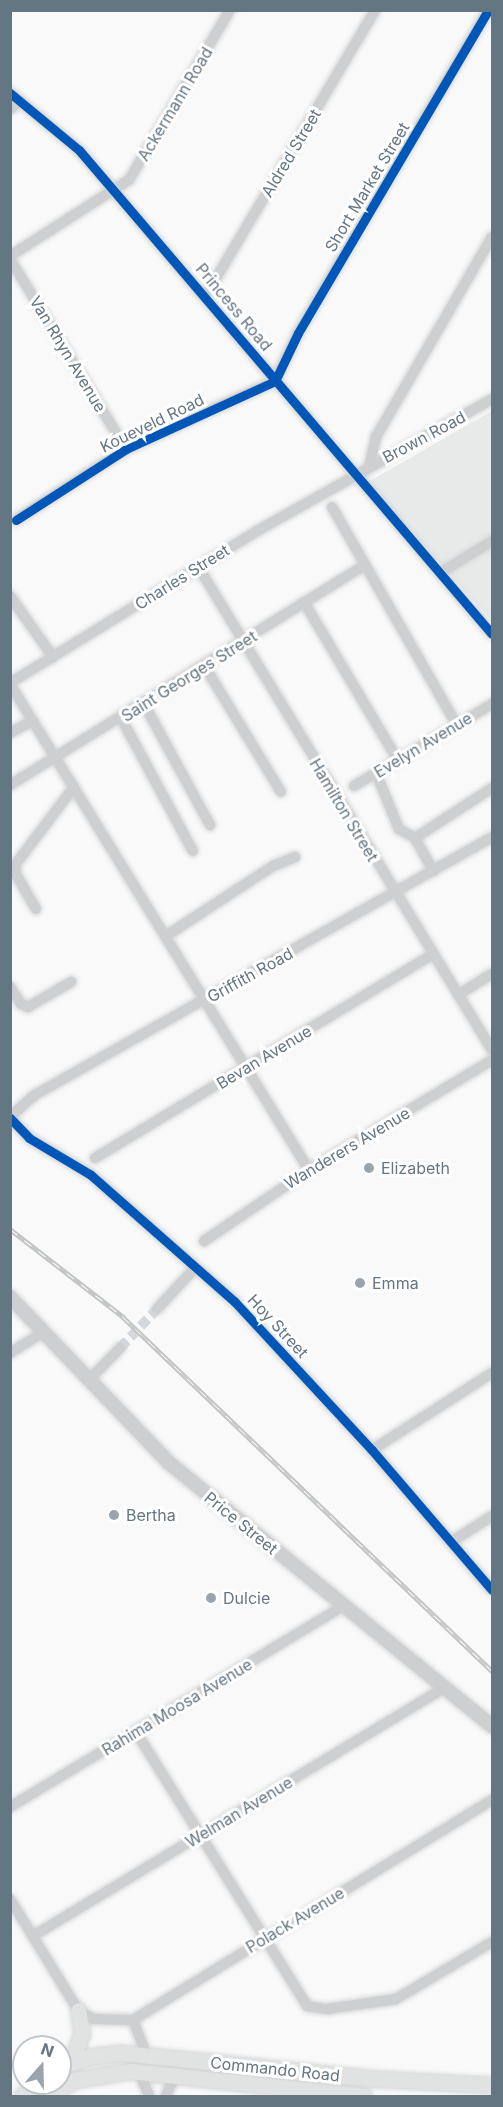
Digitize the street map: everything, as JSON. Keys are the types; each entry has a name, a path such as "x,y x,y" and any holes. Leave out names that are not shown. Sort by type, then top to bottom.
{"main road":[{"path":"72,2052 82,2034 78,2010"},
{"name":"Commando Road","path":"72,2063 110,2053 410,2082 492,2085"},
{"name":"Commando Road","path":"49,2097 75,2080 95,2074 139,2072 364,2097"}],"street":[{"name":"Ackermann Road","path":"10,257 114,191 132,175 230,10"},
{"name":"Aldred Street","path":"206,295 375,10"},
{"name":"Short Market Street","path":"275,381 298,333 488,10"},
{"name":"Princess Road","path":"10,93 75,145 206,295 275,381 492,634"},
{"path":"10,109 20,100"},
{"path":"369,467 375,436 492,237"},
{"name":"Van Rhyn Avenue","path":"10,257 126,449"},
{"name":"Koueveld Road","path":"16,520 126,449 275,381"},
{"name":"Brown Road","path":"355,474 492,399"},
{"name":"Charles Street","path":"10,683 355,474"},
{"path":"332,507 458,725"},
{"path":"441,573 492,541"},
{"name":"Saint Georges Street","path":"10,785 244,643 304,602 365,565"},
{"name":"Hamilton Street","path":"199,568 394,893 492,1050"},
{"path":"10,596 14,609 53,657"},
{"path":"304,602 398,760"},
{"path":"205,667 281,792"},
{"path":"10,683 248,1067 309,1170"},
{"path":"144,704 210,825"},
{"name":"Evelyn Avenue","path":"354,786 492,704"},
{"path":"121,718 193,851"},
{"path":"10,733 33,720"},
{"path":"376,773 399,829 415,838 433,871"},
{"path":"36,909 16,875 15,864 74,787"},
{"path":"415,838 492,788"},
{"name":"Griffith Road","path":"10,1118 33,1096 492,837"},
{"path":"166,936 273,866 295,857"},
{"name":"Bevan Avenue","path":"95,1158 433,954"},
{"path":"458,995 492,974"},
{"path":"10,987 21,1004 28,1007 71,982"},
{"name":"Wanderers Avenue","path":"204,1241 309,1170 492,1060"},
{"name":"Hoy Street","path":"10,1118 29,1138 91,1175 244,1311 372,1450 492,1590"},
{"path":"157,1309 195,1268"},
{"name":"Price Street","path":"10,1297 168,1462 492,1726"},
{"path":"10,1353 43,1332"},
{"path":"89,1380 120,1348"},
{"path":"372,1450 492,1372"},
{"path":"451,1542 492,1516"},
{"name":"Rahima Moosa Avenue","path":"10,1807 343,1606"},
{"name":"Welman Avenue","path":"33,1936 445,1687"},
{"path":"136,1732 263,1940 307,2006 327,2009 396,1999 492,1942"},
{"name":"Polack Avenue","path":"133,2020 492,1800"},
{"path":"10,1899 78,2010 93,2019 133,2020 147,2056"},
{"path":"139,2072 149,2097"},
{"path":"166,2097 171,2084 179,2076"}],"shaded area":[{"path":"492,411 492,621 368,482"}],"tunnel":[{"path":"120,1348 157,1309"}],"railway":[{"path":"10,1229 122,1316 492,1671"}],"cycle path":[{"path":"16,520 126,449 275,381 298,333 488,10"},
{"path":"10,93 79,150 492,634"},
{"path":"10,1118 29,1138 91,1175 234,1301 372,1450 492,1590"}],"place":[{"name":"Elizabeth","path":"369,1168"},
{"name":"Emma","path":"360,1283"},
{"name":"Bertha","path":"114,1515"},
{"name":"Dulcie","path":"211,1598"}]}
